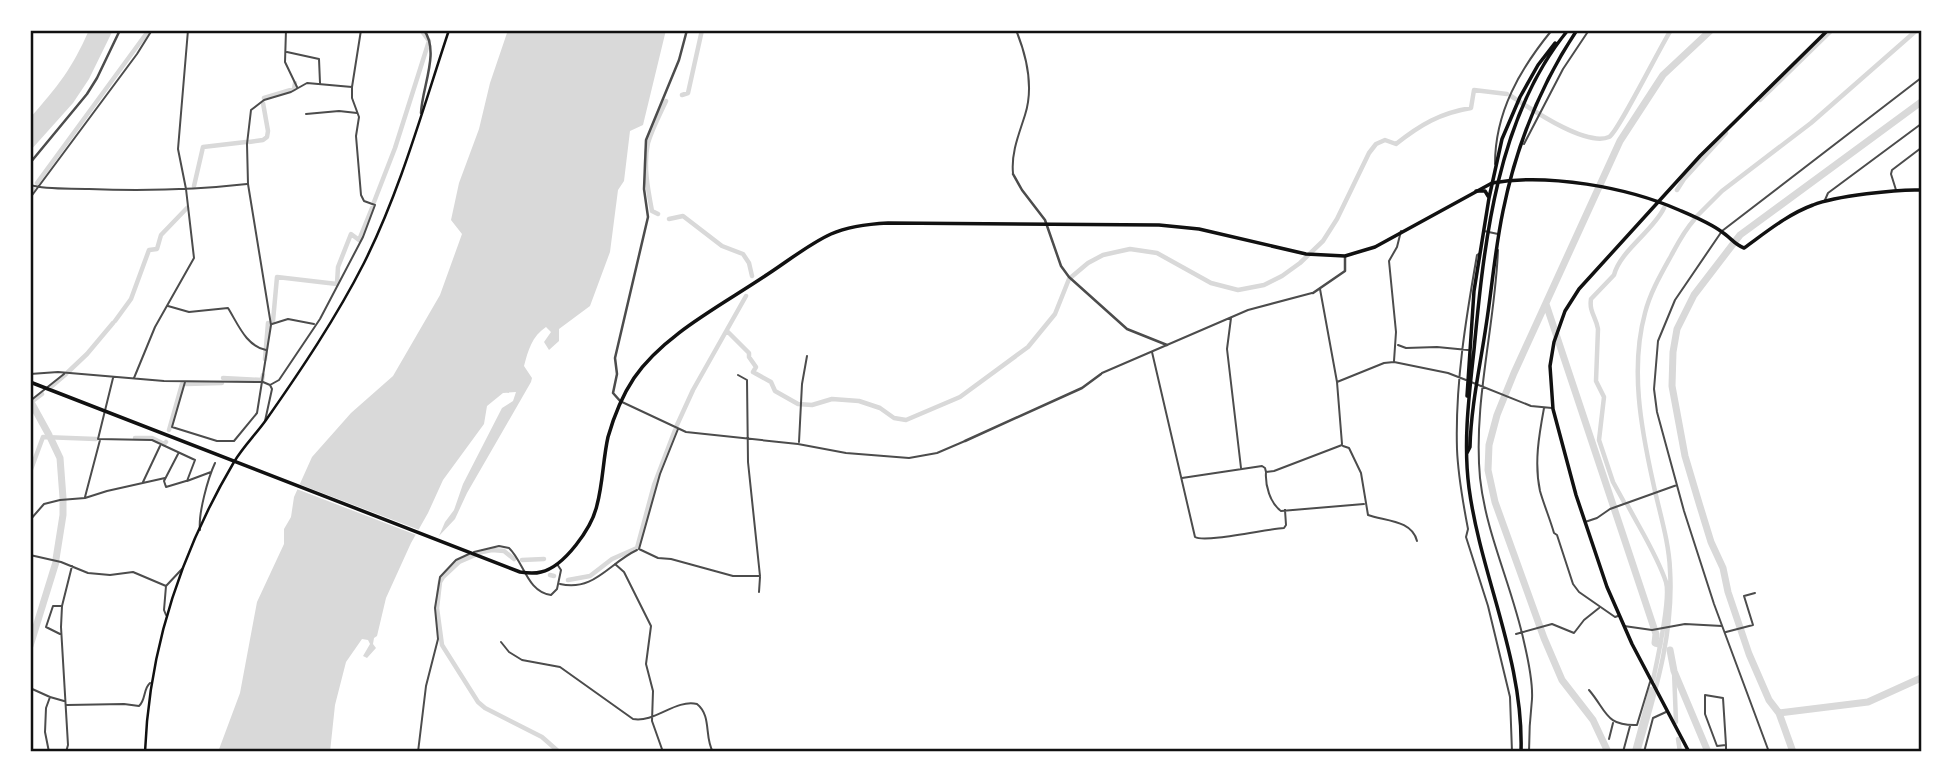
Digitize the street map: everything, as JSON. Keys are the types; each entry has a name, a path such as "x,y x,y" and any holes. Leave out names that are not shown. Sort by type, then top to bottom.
{"main road":[{"path":"145,752 150,683 166,615 183,569 234,462 264,423 327,328 364,262 396,189 449,30"},
{"path":"1470,411 1469,347 1474,291 1502,139 1515,106 1568,30"},
{"path":"1521,752 1514,673 1475,520 1466,456 1470,411 1510,180 1552,71 1577,30"},
{"path":"1689,752 1623,625 1584,522 1553,408 1550,366 1554,342 1559,326 1579,289 1700,156 1828,30"},
{"path":"1468,405 1480,292 1501,169 1522,98"},
{"path":"30,382 490,561 520,572 541,572 557,564 583,535 595,512 608,438 621,402 643,366 670,341 829,235 858,225 1180,226 1306,254 1345,256 1375,247 1401,230 1492,183 1510,180 1604,186 1660,202 1723,232 1739,247 1744,248 1810,206 1896,191 1921,190"},
{"path":"1476,191 1485,191 1489,198"}],"street":[{"path":"30,163 87,94 120,30"},
{"path":"30,198 152,30"},
{"path":"134,378 151,335 194,258 187,190 178,149 188,30"},
{"path":"285,30 285,62 297,88"},
{"path":"270,385 279,380 315,325 363,237 375,205 364,201 361,195 356,136 359,117 352,87 362,30"},
{"path":"421,113 431,50 430,38 424,30"},
{"path":"687,30 679,60 646,140 644,189 648,217 615,358 617,374 613,393 621,402 678,429 798,444 846,453 905,458 937,453 1167,345 1265,304 1313,293 1345,271 1345,256"},
{"path":"1016,30 1025,57 1030,87 1026,115 1013,157 1013,174 1047,225 1062,266 1078,285 1128,329 1167,345"},
{"path":"1495,176 1494,157 1506,102 1536,51 1552,30"},
{"path":"1539,106 1561,68 1589,30"},
{"path":"1536,51 1540,54"},
{"path":"286,52 319,59 320,83"},
{"path":"1769,752 1722,626 1657,412 1654,389 1658,341 1675,300 1723,232 1921,78"},
{"path":"185,382 172,429 225,444 234,441 257,413 271,325 248,184 247,144 251,110 264,100 307,83 352,87"},
{"path":"306,114 339,111 358,113"},
{"path":"1825,202 1828,193 1921,124"},
{"path":"1896,191 1892,170 1921,148"},
{"path":"30,184 40,187 139,191 248,184"},
{"path":"1394,362 1396,345 1389,261 1397,247 1401,230"},
{"path":"1484,232 1499,234 1483,386 1479,465 1482,499 1522,632 1531,689 1529,752"},
{"path":"1481,252 1477,255 1469,307 1457,449 1468,529 1466,537 1496,637 1510,697 1512,752"},
{"path":"1321,289 1337,382 1342,445"},
{"path":"167,306 189,312 228,308 247,339 257,348 267,350"},
{"path":"1469,307 1491,311"},
{"path":"1231,318 1227,349 1241,469"},
{"path":"271,325 288,319 315,325"},
{"path":"1396,345 1406,348 1437,347 1486,353"},
{"path":"1152,352 1198,539 1216,539 1284,527 1285,510"},
{"path":"798,444 807,356"},
{"path":"1337,382 1384,363 1394,362 1448,373 1531,406 1553,408"},
{"path":"30,374 65,373 185,382 263,382 270,385"},
{"path":"30,401 65,373"},
{"path":"738,375 747,379 748,462 760,576 759,593"},
{"path":"85,499 114,377"},
{"path":"264,423 272,394 270,385"},
{"path":"1460,394 1483,396"},
{"path":"1544,408 1537,450 1541,492 1573,584 1578,592 1600,607 1615,617 1619,615"},
{"path":"639,550 660,474 678,429"},
{"path":"100,440 149,440 195,460 187,481"},
{"path":"165,447 168,442"},
{"path":"143,484 160,445"},
{"path":"1266,472 1342,445 1349,448 1361,473 1368,516 1407,527 1415,533 1417,541"},
{"path":"178,453 165,478 166,488 211,472"},
{"path":"200,530 215,463"},
{"path":"1181,478 1262,466 1266,472 1268,490 1277,509 1365,503"},
{"path":"30,520 44,504 85,499 111,490 165,478"},
{"path":"1584,522 1597,518 1610,509 1677,485"},
{"path":"418,752 426,686 438,639 435,608 440,577 456,560 478,550 505,546 514,552 529,580 542,593 551,595 555,593 559,583 561,570 557,564"},
{"path":"559,583 575,586 589,583 625,555 639,550 658,558 733,576 760,576"},
{"path":"30,555 100,574 133,572 166,586"},
{"path":"615,564 624,572 651,626 646,660 653,691 654,729 663,752"},
{"path":"66,752 68,745 61,634 62,606 72,566"},
{"path":"166,615 166,586 183,569"},
{"path":"1725,633 1752,625 1744,596 1755,593"},
{"path":"61,634 46,627 53,606 62,606"},
{"path":"1516,634 1544,624 1560,626 1574,633 1584,620 1600,607"},
{"path":"1623,625 1651,631 1685,624 1722,626"},
{"path":"1496,637 1502,637"},
{"path":"501,642 509,652 522,660 559,667 633,719 652,717 685,703 697,704 705,713 713,752"},
{"path":"65,706 139,706 150,683"},
{"path":"1589,690 1610,720 1630,725 1639,723 1652,683"},
{"path":"30,688 65,701"},
{"path":"1726,745 1717,746 1705,714 1705,695 1723,698 1726,745 1726,752"},
{"path":"49,752 44,732 50,697"},
{"path":"1644,752 1653,718 1667,712"},
{"path":"1609,739 1614,722"},
{"path":"1623,752 1630,725"}],"shaded area":[{"path":"89,30 113,30 89,79 73,103 30,151 30,118 64,77"},
{"path":"508,30 666,30 643,125 630,131 624,181 618,190 610,252 590,306 559,329 559,341 549,350 544,342 551,332 546,327 534,339 524,366 532,378 531,382 467,493 455,519 439,536 502,408 513,401 516,392 503,393 487,406 484,424 443,480 386,598 377,636 374,638 373,644 376,648 367,658 363,656 370,644 368,640 362,639 346,662 335,705 330,752 218,752 240,693 257,602 284,544 284,529 291,517 294,497 312,457 351,413 393,376 440,295 462,234 451,220 459,183 479,129 490,83"}],"pier":[{"path":"296,483 422,531 419,536 294,488"}],"waterway":[{"path":"37,183 149,30"},
{"path":"374,202 395,148 429,41 421,30"},
{"path":"682,95 688,93 702,30"},
{"path":"1511,96 1573,132 1599,139 1609,137 1621,121 1671,30"},
{"path":"1608,752 1593,720 1562,680 1544,638 1495,502 1488,470 1489,445 1497,415 1514,373 1620,141 1663,75 1711,30"},
{"path":"1760,100 1832,30"},
{"path":"1697,216 1722,191 1811,123 1917,30"},
{"path":"264,98 294,89 295,83"},
{"path":"727,331 749,353 756,367 753,372 771,382 775,391 798,404 812,405 832,399 859,401 880,408 894,418 906,420 960,397 1028,347 1055,314 1069,279 1088,263 1103,255 1130,249 1157,253 1211,283 1238,290 1264,285 1282,276 1323,241 1376,144 1385,140 1396,144 1431,121 1471,108 1474,90 1507,94"},
{"path":"658,214 652,211 646,160 650,138 666,101"},
{"path":"1793,752 1779,713 1769,700 1749,654 1685,456 1672,386 1677,329 1694,295 1740,235 1921,102"},
{"path":"249,142 267,137 263,103"},
{"path":"1677,190 1726,133"},
{"path":"194,186 203,147 246,142"},
{"path":"30,194 33,189"},
{"path":"115,321 131,299 149,250 157,249 161,235 187,208"},
{"path":"273,321 277,277 337,284 338,267 351,234 359,240 372,208"},
{"path":"1624,502 1613,482 1599,440 1604,397 1596,381 1598,329 1591,299 1614,275 1617,266 1664,208"},
{"path":"669,219 683,216 722,246 743,254 749,263 752,276"},
{"path":"1638,752 1662,663 1670,593 1668,548 1641,419 1638,355 1650,298 1679,242 1694,220"},
{"path":"677,425 693,390 746,296"},
{"path":"1546,304 1656,634 1655,643 1659,644"},
{"path":"68,372 113,323"},
{"path":"265,359 268,323"},
{"path":"52,386 66,374"},
{"path":"223,378 262,380 263,375"},
{"path":"186,384 222,383"},
{"path":"169,430 182,384"},
{"path":"30,403 42,394"},
{"path":"32,404 49,435"},
{"path":"568,580 590,576 612,559 637,548 654,485 675,430"},
{"path":"30,472 43,437 96,439"},
{"path":"135,438 152,438 164,444 166,442"},
{"path":"51,439 60,458 63,498"},
{"path":"56,559 63,500"},
{"path":"1627,504 1666,582 1665,615 1653,680"},
{"path":"514,559 504,551 482,552 459,562 443,577 437,608 442,645 478,702 542,737 559,752"},
{"path":"522,560 544,559"},
{"path":"30,646 56,562"},
{"path":"550,575 554,576"},
{"path":"1670,650 1674,671 1708,752"},
{"path":"1674,671 1676,722"},
{"path":"1779,713 1868,702 1921,678"},
{"path":"1634,752 1651,689"},
{"path":"1678,739 1680,752"}]}
